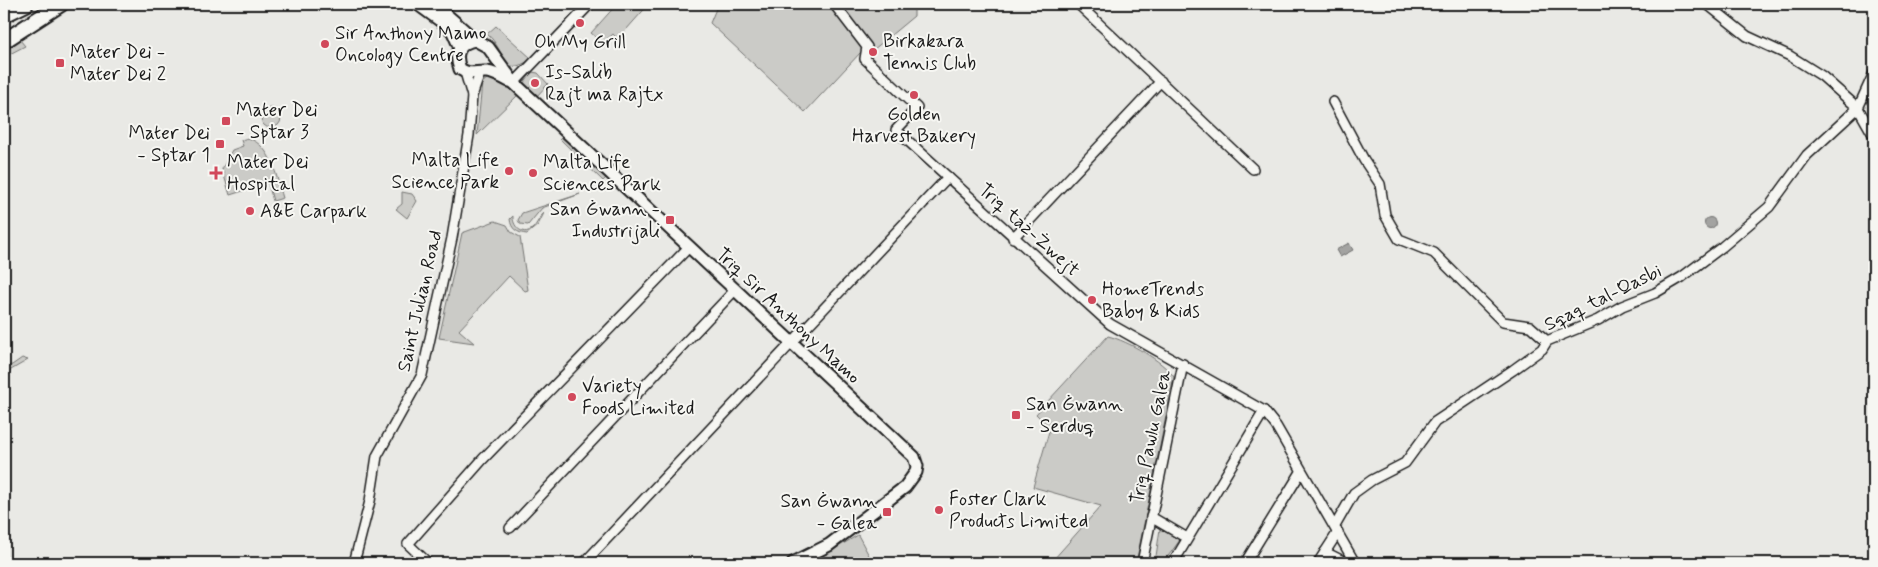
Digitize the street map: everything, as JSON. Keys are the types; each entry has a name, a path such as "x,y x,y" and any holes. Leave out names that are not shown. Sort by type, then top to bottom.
{"highway":[{"path":"4,9 14,4"},
{"path":"4,15 26,4"},
{"path":"4,30 56,4"},
{"path":"4,41 60,4"},
{"path":"420,4 442,20"}],"main road":[{"path":"426,4 452,32 460,48"},
{"name":"Triq Sir Anthony Mamo","path":"434,4 475,40 488,47 491,54 514,83 914,457 917,466 916,472 905,487 829,545 793,563"},
{"path":"465,72 460,69 457,54 466,42 475,40"},
{"path":"482,72 490,64 491,54"},
{"name":"Triq Sir Anthony Mamo","path":"465,72 496,74 514,83"}],"street":[{"path":"514,83 590,4"},
{"name":"Triq taż-Żwejt","path":"834,4 867,47 866,59 917,108 896,130 1110,324 1264,412 1276,426 1355,563"},
{"path":"1078,4 1254,168"},
{"path":"1706,4 1747,36 1790,56 1822,76 1858,108 1874,136"},
{"name":"Saint Julian Road","path":"354,563 370,501 377,456 422,375 452,238 470,136 472,96 465,72"},
{"name":"Saint Julian Road","path":"472,96 482,72"},
{"path":"1858,108 1874,73"},
{"path":"1013,238 1161,81"},
{"path":"1333,102 1380,184 1385,215 1398,239 1434,253 1503,322 1530,326 1547,341"},
{"name":"Sqaq tal-Qasbi","path":"1318,563 1354,493 1372,480 1405,463 1436,422 1542,349 1547,341 1598,320 1622,306 1654,293 1682,277 1722,247 1769,207 1807,155 1858,108"},
{"path":"584,563 948,178"},
{"path":"428,563 408,544 490,452 689,247"},
{"path":"510,528 736,290"},
{"name":"Triq Pawlu Galea","path":"1142,563 1183,364"},
{"path":"1173,563 1264,412"},
{"path":"1245,563 1301,472"},
{"name":"Triq Pawlu Galea","path":"1151,518 1187,538"},
{"path":"1325,552 1347,563"}],"shaded area":[{"path":"617,4 649,4 618,39 613,34 603,43 591,33"},
{"path":"718,4 771,4 780,10 787,4 914,4 914,16 873,50 868,47 861,52 805,112 710,23"},
{"path":"496,26 532,59 521,65 508,65 494,41 487,34"},
{"path":"20,40 25,46 4,57 4,47"},
{"path":"532,72 538,73 548,84 536,97 523,84"},
{"path":"488,78 499,78 518,95 477,135 482,83"},
{"path":"271,108 278,111 281,118 278,125 271,128 264,125 261,118 264,111"},
{"path":"564,135 606,176 603,181 560,139"},
{"path":"248,138 256,142 268,155 283,198 273,201 268,183 230,195 222,169 232,150 243,146 241,140"},
{"path":"402,192 412,194 417,201 407,218 396,209 402,204"},
{"path":"580,194 542,208 528,225 520,224 518,220 522,213"},
{"path":"544,213 538,225 527,234 515,230 510,219 513,216 514,223 518,229 525,232 534,227"},
{"path":"1710,217 1716,223 1710,229 1704,223"},
{"path":"495,221 507,225 511,232 520,237 528,290 525,291 509,276 459,330 474,343 439,338 462,233"},
{"path":"1349,243 1353,250 1340,257 1336,250"},
{"path":"1108,336 1144,352 1162,365 1174,377 1136,563 1054,563 1053,560 1101,506 1033,487 1050,428 1036,414"},
{"path":"22,358 28,360 4,374 4,366 12,365"},
{"path":"1160,529 1180,540 1163,563 1155,563"},
{"path":"858,535 873,563 811,563"}],"place":[{"name":"Oh My Grill","path":"580,23"},
{"name":"Sir Anthony Mamo Oncology Centre","path":"325,44"},
{"name":"Birkakara Tennis Club","path":"873,52"},
{"name":"Mater Dei - Mater Dei 2","path":"60,63"},
{"name":"Is-Salib Rajt ma Rajtx","path":"535,83"},
{"name":"Golden Harvest Bakery","path":"914,95"},
{"name":"Mater Dei - Sptar 3","path":"226,121"},
{"name":"Mater Dei - Sptar 1","path":"220,144"},
{"name":"Malta Life Science Park","path":"509,171"},
{"name":"Mater Dei Hospital","path":"216,173"},
{"name":"Malta Life Sciences Park","path":"533,173"},
{"name":"A&E Carpark","path":"250,211"},
{"name":"San Ġwann - Industrijali","path":"670,220"},
{"name":"HomeTrends Baby & Kids","path":"1092,300"},
{"name":"Variety Foods Limited","path":"572,397"},
{"name":"San Ġwann - Serduq","path":"1016,415"},
{"name":"Foster Clark Products Limited","path":"939,510"},
{"name":"San Ġwann - Galea","path":"887,512"}]}
